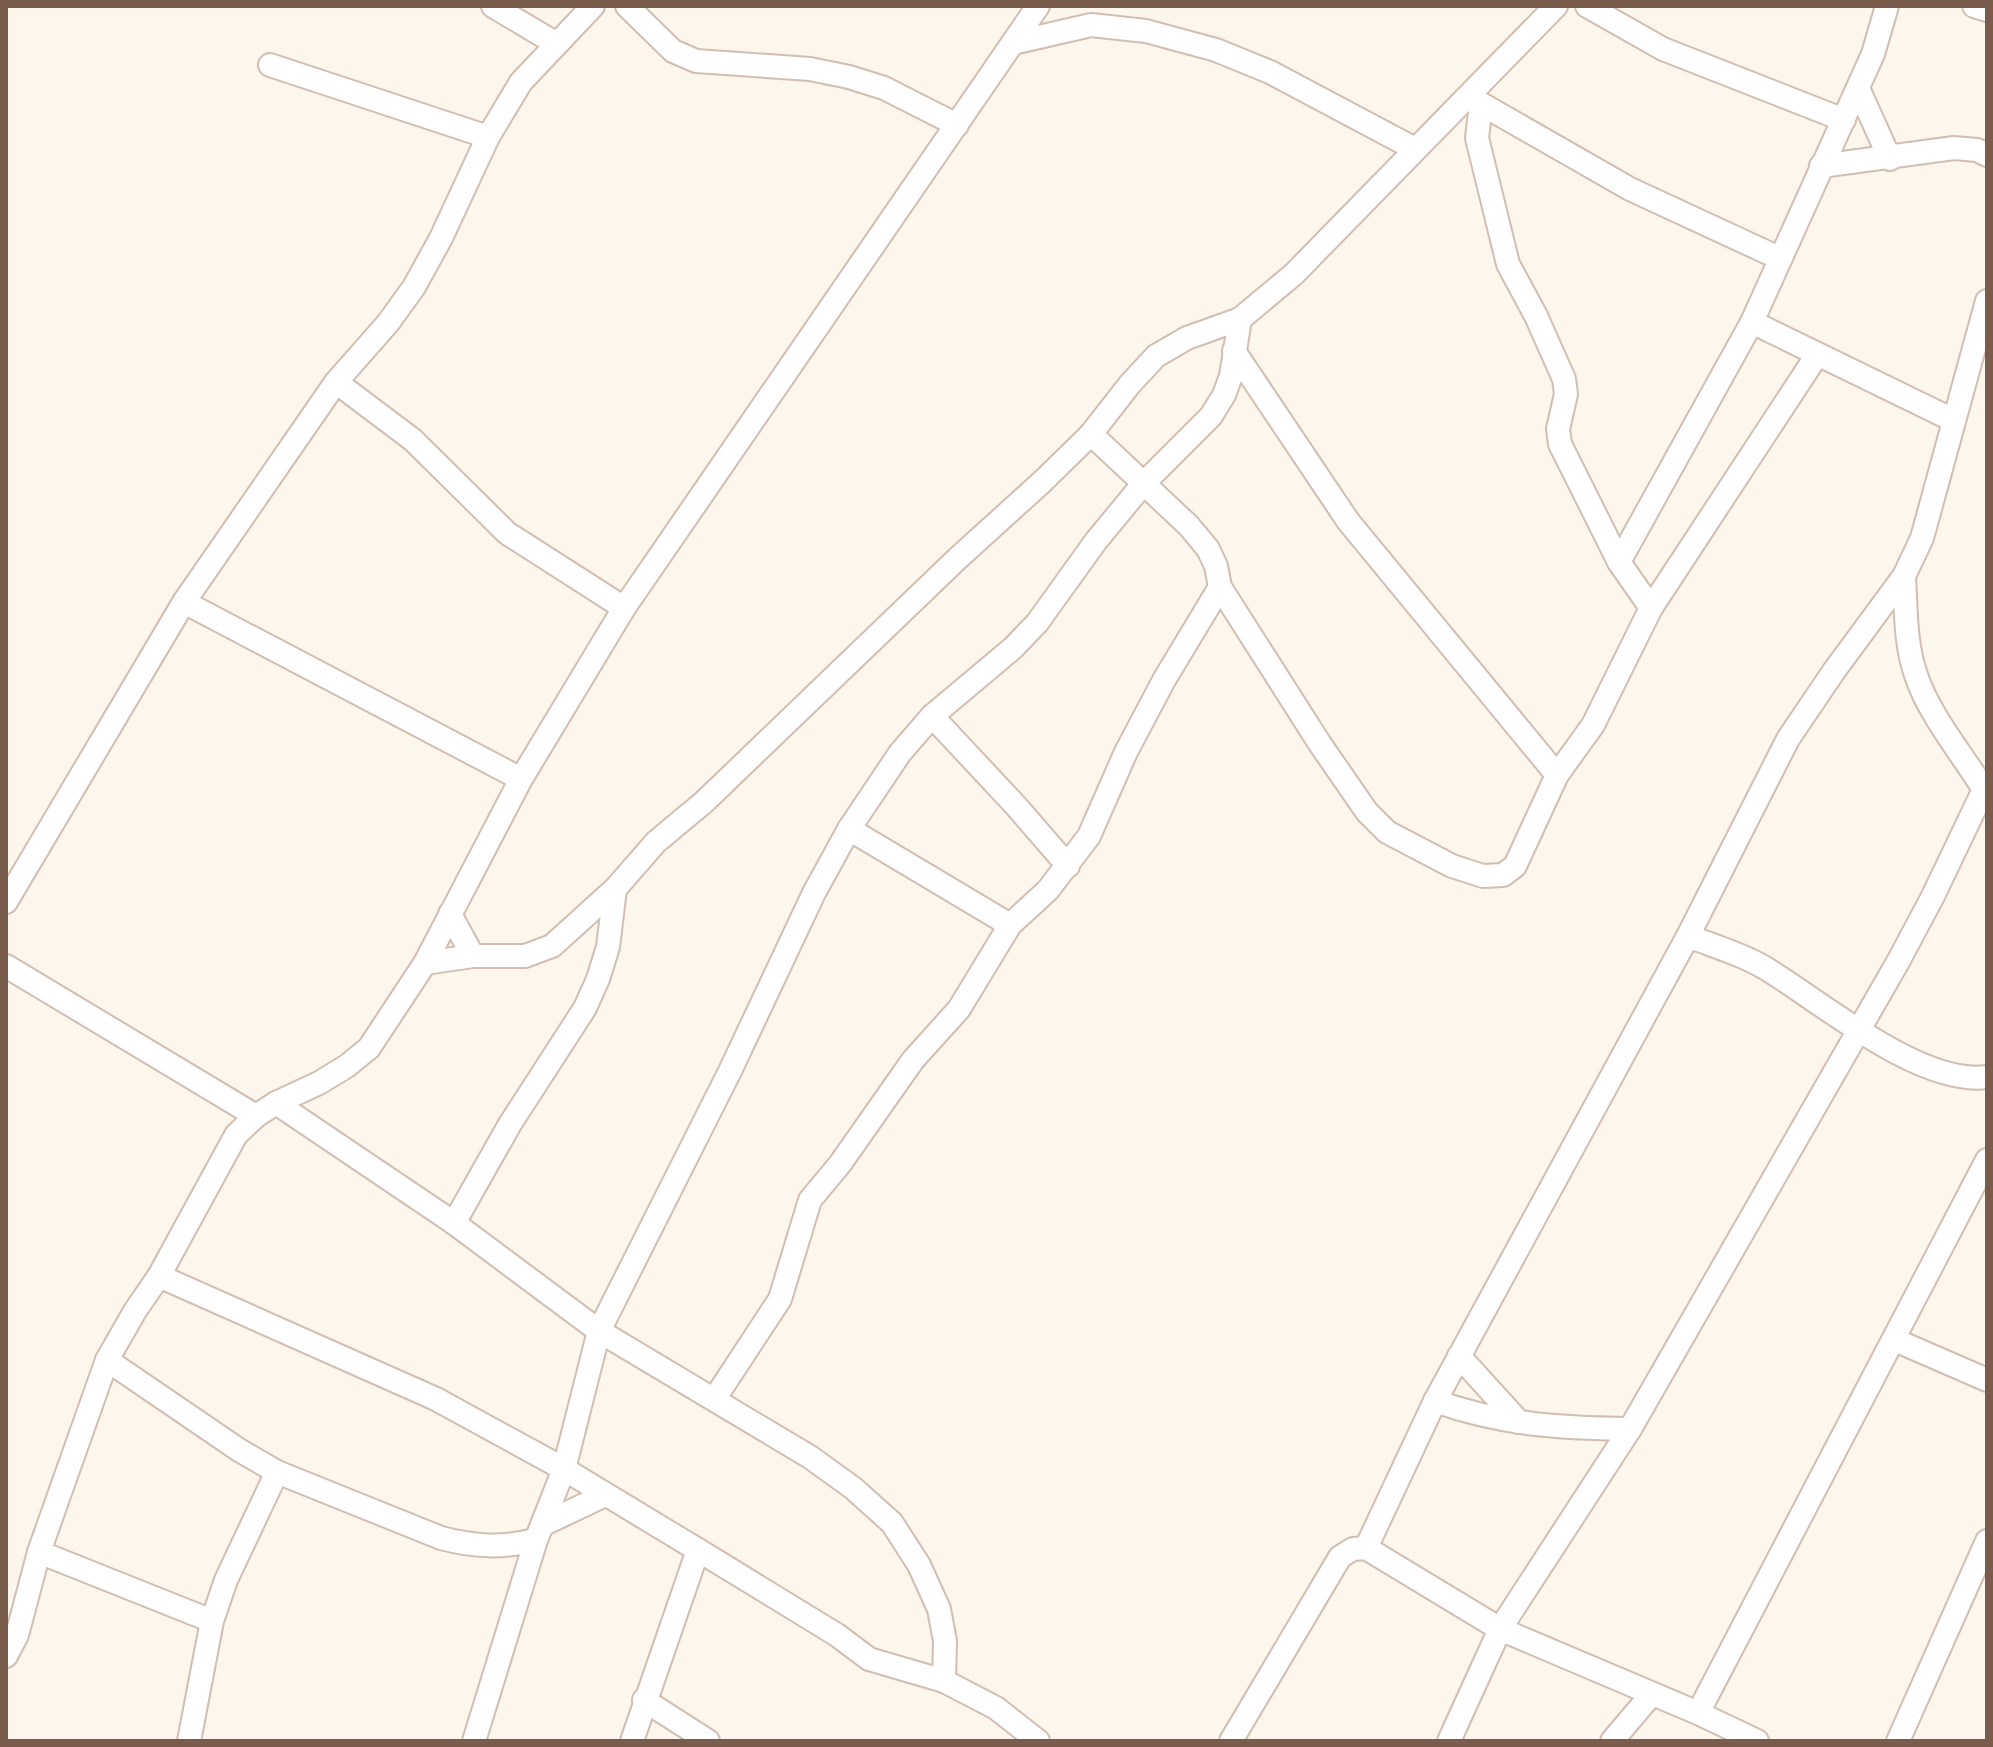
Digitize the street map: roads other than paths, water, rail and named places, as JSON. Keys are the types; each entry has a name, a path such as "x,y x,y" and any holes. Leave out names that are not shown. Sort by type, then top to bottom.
{"street":[{"path":"493,6 555,43"},
{"path":"6,902 184,602 336,382 388,323 414,287 441,238 488,137 521,82 593,6"},
{"path":"627,6 673,51 696,61 810,69 849,77 884,88 957,125"},
{"path":"6,1656 17,1635 39,1552 107,1360 159,1276 236,1135 256,1116 319,1083 369,1048 425,963 521,779 624,608 1038,6"},
{"path":"1587,6 1663,49 1844,120"},
{"path":"1619,562 1752,322 1873,54 1887,6"},
{"path":"1974,6 1987,10"},
{"path":"425,963 473,956 525,956 552,946 615,889 656,842 776,735 1091,434 1156,356 1187,338 1240,319 1294,274 1415,149 1474,100 1549,8"},
{"path":"1013,43 1091,25 1146,31 1216,50 1270,72 1415,149"},
{"path":"270,65 488,137"},
{"path":"1858,88 1890,159"},
{"path":"1474,100 1630,189 1779,258"},
{"path":"1474,100 1477,138 1508,264 1536,316 1564,379 1566,394 1558,429 1560,444 1619,562 1651,608"},
{"path":"1821,166 1954,148 1977,150 1987,155"},
{"path":"1366,1548 1435,1401 1688,936 1788,739 1904,576 1922,538 1987,301"},
{"path":"474,1741 540,1532 564,1469 599,1331 730,1071 814,893 849,829 900,753 932,716 1013,648 1037,623 1096,541 1143,484 1211,416 1231,376 1240,319"},
{"path":"1752,322 1953,420"},
{"path":"1234,351 1348,521 1557,775"},
{"path":"1091,434 1189,526 1208,549 1216,566 1220,587 1367,812 1387,832 1452,866 1483,876 1503,875 1515,866 1557,775 1593,725 1651,608 1817,355"},
{"path":"336,382 413,440 507,533 624,608"},
{"path":"1449,1741 1500,1629 1630,1429 1933,896 1985,786 1933,710 1916,677 1908,644 1904,576"},
{"path":"715,1398 780,1299 810,1200 840,1164 913,1060 959,1009 1010,925 1048,890 1089,836 1126,752 1164,680 1220,587"},
{"path":"184,602 521,779"},
{"path":"932,716 1068,866"},
{"path":"849,829 1010,925"},
{"path":"454,1223 510,1124 585,1008 608,947 615,889"},
{"path":"450,914 473,956"},
{"path":"1688,936 1771,971 1858,1030 1907,1058 1942,1071 1985,1080"},
{"path":"6,966 256,1116"},
{"path":"276,1103 454,1223 599,1331 715,1398 810,1457 853,1488 892,1523 919,1565 939,1609 945,1641 944,1681"},
{"path":"1698,1713 1984,1174"},
{"path":"159,1276 436,1399 564,1469 837,1635 869,1659 944,1681 996,1708 1029,1738"},
{"path":"1895,1340 1987,1380"},
{"path":"1459,1356 1519,1422"},
{"path":"107,1360 239,1450 277,1472 441,1538 467,1545 514,1545 605,1495"},
{"path":"1435,1401 1472,1414 1554,1428 1630,1429"},
{"path":"189,1741 212,1621 226,1580 277,1472"},
{"path":"1898,1741 1987,1541"},
{"path":"1231,1741 1340,1557 1353,1549 1366,1548 1500,1629 1698,1713 1750,1740"},
{"path":"632,1741 698,1550"},
{"path":"39,1552 212,1621"},
{"path":"1612,1741 1651,1695"},
{"path":"644,1700 708,1741"}]}
